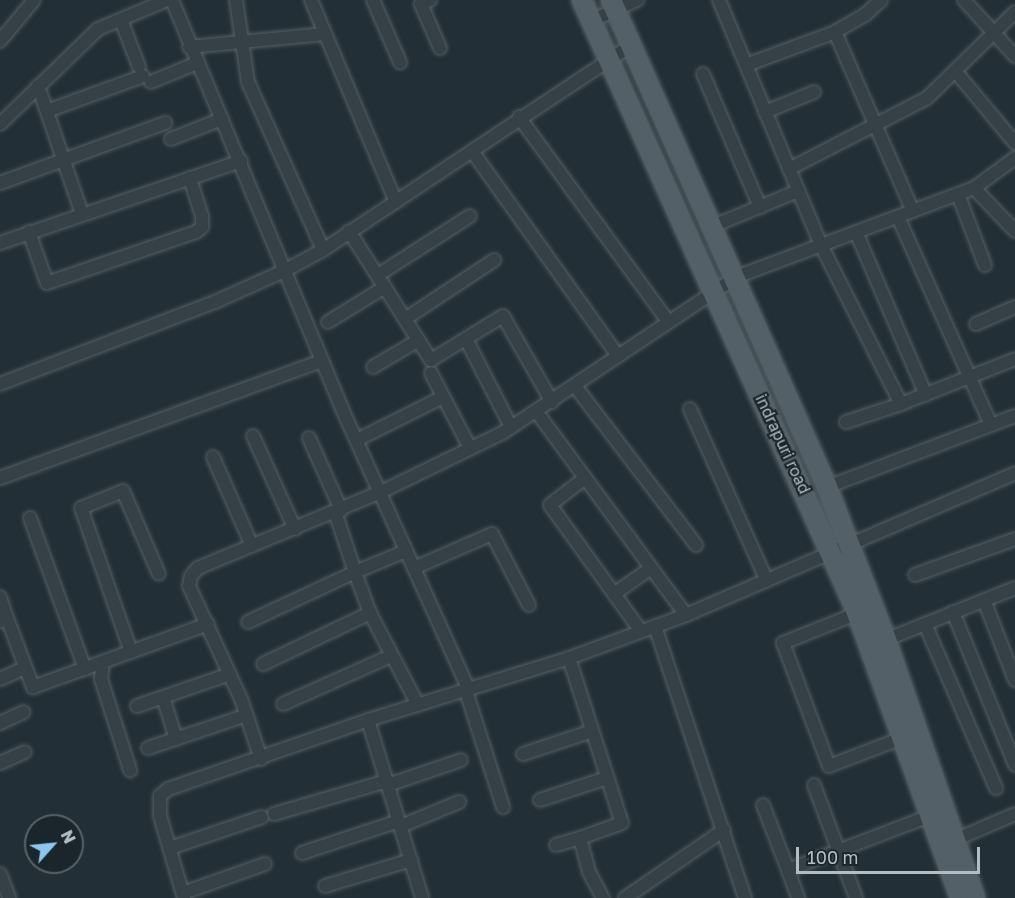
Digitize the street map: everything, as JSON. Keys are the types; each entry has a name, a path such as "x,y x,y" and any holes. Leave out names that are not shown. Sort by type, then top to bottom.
{"main road":[{"name":"indrapuri road","path":"582,0 711,290 840,548 938,813 948,843 960,898"},
{"name":"indrapuri road","path":"613,5 736,277 827,487 840,548 858,614 877,643 902,738 938,813"},
{"name":"indrapuri road","path":"948,843 975,898"}],"street":[{"path":"0,40 34,0"},
{"path":"0,124 5,110 38,86 98,29 167,0"},
{"path":"172,0 189,47 241,161 284,272 322,361 468,690 503,807"},
{"path":"236,0 248,82 323,250"},
{"path":"311,0 396,202"},
{"path":"373,0 400,62"},
{"path":"591,21 613,5 637,0"},
{"path":"719,0 821,245 901,404"},
{"path":"746,65 835,32 865,15 881,0"},
{"path":"964,0 1015,56"},
{"path":"424,1 440,48"},
{"path":"789,169 927,98 1015,12"},
{"path":"120,20 145,75"},
{"path":"835,32 913,211"},
{"path":"189,47 242,40 324,34"},
{"path":"0,384 214,302 284,272 323,250 519,117 631,45"},
{"path":"47,111 145,75 196,63"},
{"path":"956,72 1015,143"},
{"path":"703,74 760,207"},
{"path":"38,86 82,214"},
{"path":"765,112 814,92"},
{"path":"519,117 667,320"},
{"path":"171,139 222,119"},
{"path":"0,183 165,123"},
{"path":"472,151 618,356"},
{"path":"261,759 247,715 230,674 189,586 191,576 198,568 381,492 511,427 552,402 711,290 736,277 974,188 1015,159"},
{"path":"0,243 241,161"},
{"path":"29,232 47,283 196,232 202,227 202,216 190,178"},
{"path":"974,188 1015,231"},
{"path":"713,226 798,191"},
{"path":"958,194 985,265"},
{"path":"378,275 470,216"},
{"path":"898,217 991,425"},
{"path":"349,231 431,360 503,316 552,402"},
{"path":"856,232 926,395"},
{"path":"405,319 494,260"},
{"path":"328,322 385,287"},
{"path":"976,324 1015,307"},
{"path":"466,339 511,427"},
{"path":"373,367 419,340"},
{"path":"846,422 926,395 1015,359"},
{"path":"0,478 322,361"},
{"path":"431,373 470,448"},
{"path":"575,386 696,545"},
{"path":"357,440 443,397"},
{"path":"690,409 767,581"},
{"path":"536,411 686,615"},
{"path":"827,487 1015,416"},
{"path":"252,436 295,529"},
{"path":"309,438 338,511 355,572 370,613 418,705"},
{"path":"213,457 252,546"},
{"path":"265,864 183,896 160,816 160,796 168,789 261,759 369,720 569,658 641,632 1015,475"},
{"path":"585,478 550,505 641,632"},
{"path":"131,652 81,508 123,491 159,574"},
{"path":"30,518 85,669"},
{"path":"414,568 492,534 529,605"},
{"path":"915,575 1015,539"},
{"path":"248,622 406,551"},
{"path":"614,594 651,568"},
{"path":"877,643 1015,588"},
{"path":"0,597 4,620 33,687 208,624"},
{"path":"984,600 1015,681"},
{"path":"953,612 1015,765"},
{"path":"263,664 370,613"},
{"path":"858,614 783,643 829,766 902,738"},
{"path":"926,624 996,788"},
{"path":"655,626 746,898"},
{"path":"283,704 391,656"},
{"path":"556,844 622,823 569,658"},
{"path":"103,662 101,679 130,770"},
{"path":"0,679 26,668"},
{"path":"137,706 230,674"},
{"path":"163,697 176,739"},
{"path":"0,723 24,712"},
{"path":"148,748 247,715"},
{"path":"369,720 422,898"},
{"path":"523,754 592,731"},
{"path":"0,763 25,752"},
{"path":"170,848 268,815 388,783 461,760"},
{"path":"540,800 607,778"},
{"path":"814,785 856,898"},
{"path":"302,853 459,802"},
{"path":"763,804 798,898"},
{"path":"788,870 938,813"},
{"path":"948,843 1015,814"},
{"path":"625,898 724,830"},
{"path":"580,838 589,872 603,898"},
{"path":"325,886 411,860"},
{"path":"0,874 9,898"}]}
